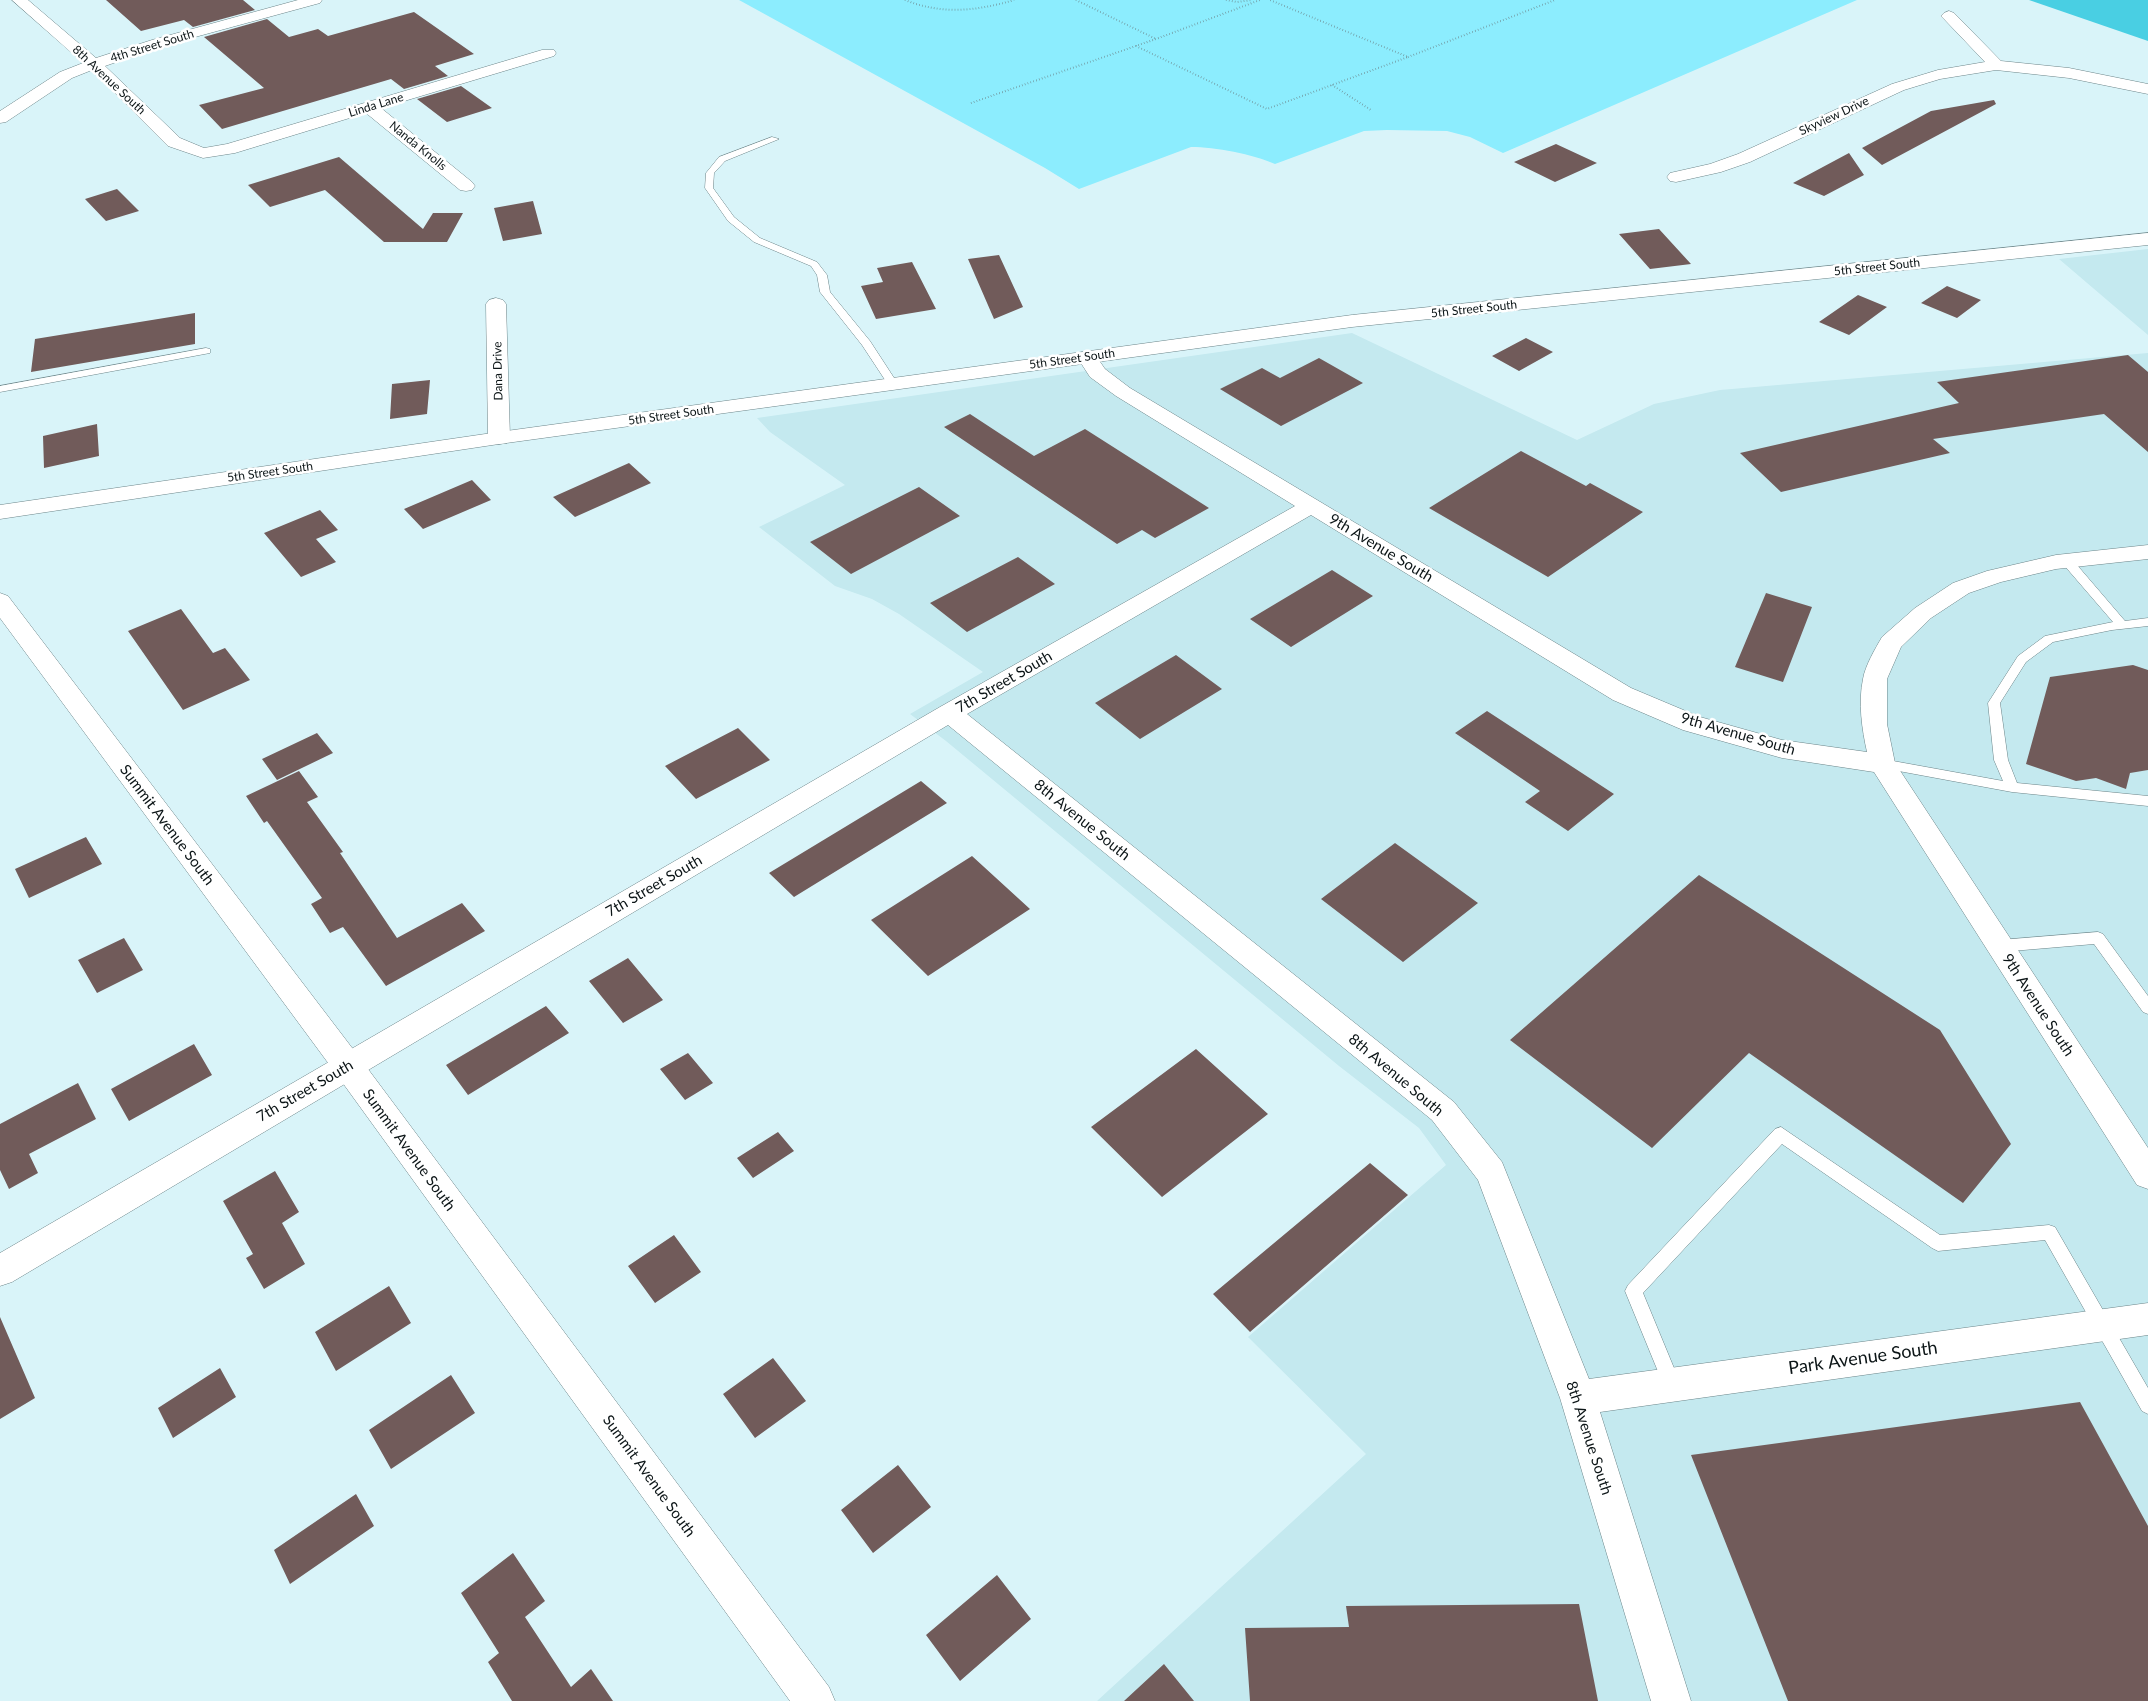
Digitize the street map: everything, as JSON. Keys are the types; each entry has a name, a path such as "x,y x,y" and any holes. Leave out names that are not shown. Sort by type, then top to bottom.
{"street":[{"name":"8th Avenue South","path":"19,0 94,64 174,142 203,153"},
{"name":"4th Street South","path":"0,118 66,75 94,64 158,43 316,0"},
{"path":"1949,16 1996,65"},
{"name":"Linda Lane","path":"203,153 230,149 548,53"},
{"name":"Skyview Drive","path":"1676,177 1715,168 1744,158 1898,87 1938,75 1996,65 2069,73 2148,89"},
{"name":"Nanda Knolls","path":"369,107 466,186"},
{"name":"5th Street South","path":"0,512 499,438 1352,321 2148,239"},
{"name":"Dana Drive","path":"496,304 499,438"},
{"name":"9th Avenue South","path":"1086,357 1098,373 1124,392 1622,694 1692,724 1782,749 1882,764 2148,1175"},
{"name":"7th Street South","path":"0,1271 949,713 1311,506"},
{"path":"1882,764 1874,724 1875,679 1891,643 1923,613 1961,588 1995,576 2067,561 2148,552"},
{"name":"Summit Avenue South","path":"0,601 348,1066 815,1701"},
{"name":"8th Avenue South","path":"949,713 1443,1112 1491,1172 1578,1398 1671,1701"},
{"name":"Park Avenue South","path":"1578,1398 2148,1319"}],"lane":[{"path":"775,139 722,159 710,173 708,188 731,219 757,240 814,264 822,275 825,292 866,343 893,384"},
{"path":"0,389 206,351"},
{"path":"2067,561 2122,625"},
{"path":"2012,787 2001,760 1994,703 2022,659 2050,639 2148,622"},
{"path":"1882,764 2012,787 2148,801"},
{"path":"2000,946 2098,938 2148,1008"},
{"path":"1672,1384 1634,1291 1781,1134 1938,1243 2049,1232 2104,1325 2148,1405"}],"path":[{"path":"905,0 932,9 967,11 985,9 1014,0"},
{"path":"1076,0 1156,39"},
{"path":"1226,0 1237,2 1252,0"},
{"path":"971,102 1156,39 1260,0"},
{"path":"1270,0 1408,57"},
{"path":"1136,46 1267,109 1555,0"},
{"path":"1332,85 1371,110"}],"shaded area":[{"path":"739,0 1857,0 1503,153 1470,137 1447,131 1364,131 1275,164 1234,152 1191,147 1079,189 1045,168"},
{"path":"2029,0 2148,0 2148,41"},
{"path":"2148,249 2148,335 2059,259"},
{"path":"1352,333 1577,440 1654,404 1720,390 2148,353 2148,1701 1097,1701 1366,1454 1248,1337 1446,1165 1419,1128 1339,1066 946,741 910,714 983,672 899,614 872,599 835,586 759,527 845,485 770,432 757,418"}],"building":[{"path":"106,0 243,0 255,10 193,27 184,20 141,31"},
{"path":"414,12 474,54 435,66 448,76 404,89 391,79 222,129 199,105 264,88 204,37 267,19 289,37 318,29 328,36"},
{"path":"461,86 492,108 447,122 417,99"},
{"path":"1994,100 1996,104 1882,165 1862,148 1931,111"},
{"path":"1556,144 1597,163 1555,182 1514,162"},
{"path":"1849,153 1864,175 1824,196 1793,183"},
{"path":"339,157 423,229 433,213 463,213 447,242 384,242 325,190 270,207 248,185"},
{"path":"117,189 139,211 106,221 85,199"},
{"path":"533,201 542,234 503,241 494,208"},
{"path":"1659,229 1691,264 1650,269 1619,234"},
{"path":"999,255 1023,307 994,319 968,259"},
{"path":"912,262 936,309 876,319 861,286 883,282 877,268"},
{"path":"1947,286 1981,300 1957,318 1921,303"},
{"path":"1858,295 1887,307 1849,335 1819,322"},
{"path":"195,313 195,344 31,372 35,339"},
{"path":"1526,338 1553,352 1519,371 1492,356"},
{"path":"2128,355 2148,372 2148,452 2104,414 1933,439 1950,453 1781,492 1740,453 1959,403 1937,382"},
{"path":"1319,358 1363,383 1281,426 1220,389 1262,368 1280,378"},
{"path":"430,380 427,414 390,419 392,384"},
{"path":"970,414 1034,456 1085,429 1209,508 1155,538 1142,530 1117,544 944,427"},
{"path":"97,424 99,456 44,468 43,436"},
{"path":"1521,451 1586,486 1590,483 1643,512 1548,577 1429,508"},
{"path":"629,463 651,483 575,517 553,497"},
{"path":"472,480 491,500 423,529 404,509"},
{"path":"919,487 960,516 851,574 810,542"},
{"path":"320,510 338,530 316,539 336,562 301,577 264,533"},
{"path":"1018,557 1055,584 967,632 930,603"},
{"path":"1332,570 1373,596 1291,647 1250,619"},
{"path":"1766,593 1812,607 1783,682 1735,667"},
{"path":"181,609 213,653 225,648 250,680 183,710 128,631"},
{"path":"1176,655 1222,689 1140,739 1095,703"},
{"path":"2133,665 2148,670 2148,770 2130,773 2126,789 2096,778 2076,781 2026,764 2050,677"},
{"path":"1487,711 1614,794 1568,831 1525,802 1540,791 1455,733"},
{"path":"738,728 770,760 696,799 665,766"},
{"path":"317,733 333,753 277,780 262,759"},
{"path":"299,771 318,797 307,802 343,852 340,853 397,938 462,903 485,931 386,986 343,927 330,933 311,904 322,898 267,821 264,823 246,796"},
{"path":"921,781 947,803 794,897 769,873"},
{"path":"86,837 102,864 29,898 15,869"},
{"path":"1395,843 1478,903 1403,962 1321,899"},
{"path":"972,856 1030,909 928,976 871,920"},
{"path":"1699,875 1940,1030 2011,1144 1963,1203 1749,1053 1652,1148 1510,1040"},
{"path":"124,938 143,970 97,993 78,960"},
{"path":"628,958 663,1000 623,1023 589,981"},
{"path":"546,1006 569,1033 468,1095 446,1065"},
{"path":"194,1044 212,1075 129,1121 111,1089"},
{"path":"1196,1049 1268,1114 1162,1197 1091,1127"},
{"path":"688,1053 713,1083 685,1100 660,1069"},
{"path":"78,1083 96,1119 29,1154 38,1173 9,1189 0,1170 0,1124"},
{"path":"778,1132 794,1151 753,1178 737,1158"},
{"path":"1370,1163 1408,1195 1250,1332 1213,1294"},
{"path":"275,1171 299,1212 282,1223 305,1264 264,1289 246,1258 253,1254 223,1201"},
{"path":"674,1235 701,1272 655,1303 628,1266"},
{"path":"389,1286 411,1323 336,1371 315,1332"},
{"path":"0,1317 35,1398 0,1419"},
{"path":"773,1358 806,1401 755,1438 723,1394"},
{"path":"220,1368 236,1397 173,1438 158,1408"},
{"path":"451,1375 475,1413 391,1469 369,1430"},
{"path":"2080,1402 2148,1526 2148,1701 1788,1701 1691,1455"},
{"path":"898,1465 931,1507 873,1553 841,1510"},
{"path":"356,1494 374,1526 290,1584 274,1550"},
{"path":"513,1553 545,1601 525,1617 571,1687 591,1669 613,1701 512,1701 488,1662 499,1653 461,1593"},
{"path":"997,1575 1031,1619 960,1681 926,1635"},
{"path":"1579,1604 1598,1701 1250,1701 1245,1628 1349,1627 1346,1606"},
{"path":"1164,1664 1194,1701 1124,1701"}]}
